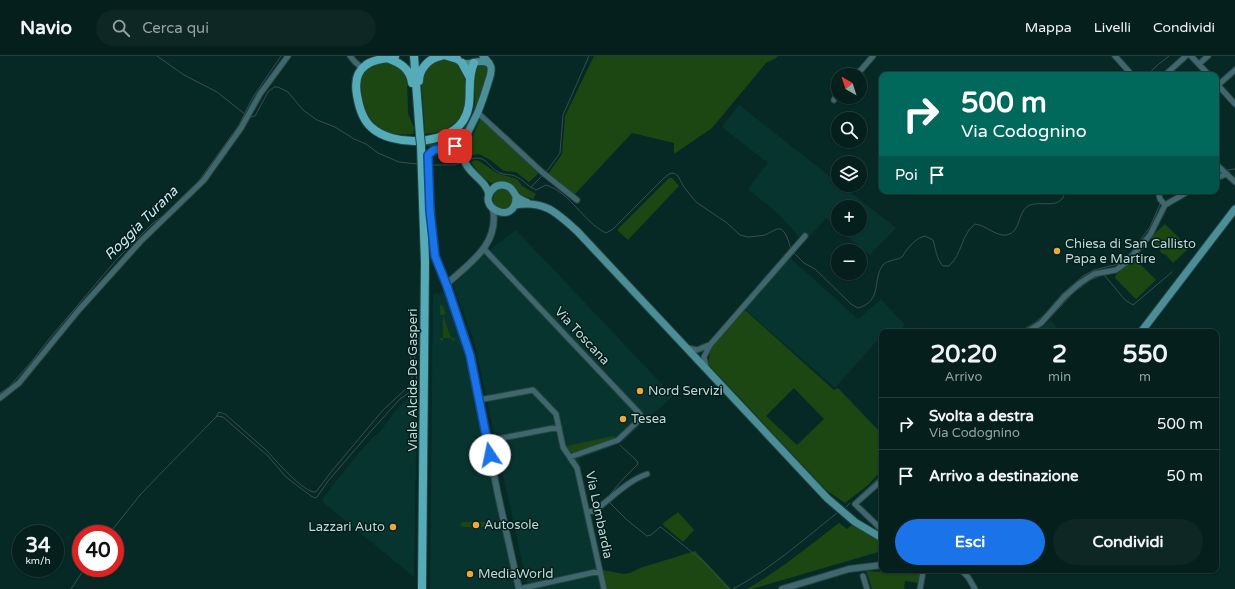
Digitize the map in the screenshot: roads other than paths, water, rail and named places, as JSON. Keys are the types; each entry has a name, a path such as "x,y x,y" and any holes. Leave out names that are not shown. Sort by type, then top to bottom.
{"main road":[{"path":"395,56 372,61 362,68 356,81 356,91 360,110 370,126 386,137 398,140 426,140 442,137 451,133 462,122 467,114 470,104 469,76 476,60"},
{"path":"414,56 417,98"},
{"path":"417,98 420,88 419,76 422,69 431,59 441,56"},
{"path":"447,56 458,59 466,64 476,60 489,64"},
{"path":"482,182 495,187 500,185 508,186 515,192 515,205 512,209 500,212 493,209 489,203 487,188 472,173 466,165 464,158 463,147 478,112 492,69 483,56"},
{"path":"386,58 401,64 406,68 412,77 413,89 417,98"},
{"path":"458,59 469,76"},
{"name":"Viale Alcide De Gasperi","path":"417,98 420,145 424,157 425,170 422,589"},
{"path":"489,195 495,187"},
{"path":"516,197 528,203"},
{"path":"515,205 528,203 537,204 562,217 577,231 827,498 855,522 879,536"},
{"path":"1143,329 1235,210"},
{"path":"814,484 858,520 879,532"}],"street":[{"path":"0,398 12,390 23,378 78,310 141,241 204,180 248,116 260,94 288,56"},
{"path":"350,56 354,62 362,68"},
{"path":"863,68 873,56"},
{"path":"1115,56 1129,72"},
{"path":"1168,72 1186,56"},
{"path":"1191,56 1206,72"},
{"path":"1199,64 1208,56"},
{"path":"1219,82 1235,70"},
{"path":"1219,86 1235,104"},
{"path":"478,112 542,172 577,200"},
{"path":"424,157 434,150 452,146 463,147"},
{"path":"1219,167 1234,179"},
{"path":"425,170 435,256 447,286 468,349 519,589 600,571"},
{"path":"1219,177 1227,174"},
{"path":"1159,194 1160,200 1165,205"},
{"path":"1032,329 1041,323 1065,296 1080,283 1094,274 1116,270 1127,262 1150,235 1165,205 1184,194"},
{"path":"447,286 484,249 490,240 495,219 493,209"},
{"path":"494,226 504,212"},
{"path":"707,370 704,357 710,345 805,236"},
{"name":"Via Toscana","path":"484,249 640,414 639,420 618,440 570,458"},
{"path":"685,347 692,350 701,350 710,345"},
{"name":"Via Lombardia","path":"479,400 533,390 556,414 563,447 577,468 604,589"},
{"path":"487,441 559,427"},
{"path":"587,512 596,510 630,483 642,475 647,474"},
{"path":"879,483 855,504 879,527"},
{"path":"782,589 849,569 879,564"},
{"path":"920,589 923,573"},
{"path":"964,573 975,589"},
{"path":"863,576 867,589"}],"waterway":[{"path":"157,56 184,75 217,92 246,115"},
{"name":"Roggia Turana","path":"0,393 9,387 32,361 117,259 152,224 163,216 198,182 239,125 253,97 281,56"},
{"path":"547,171 560,153 563,115 589,56"},
{"path":"1151,72 1169,56"},
{"path":"251,117 255,116 268,92 274,87 278,87 288,92 303,110 317,120 335,127 354,139 366,144 378,153 399,162 417,164"},
{"path":"468,160 474,158 483,159 500,173 518,177 536,190 546,185 555,189 563,194 590,222 606,233 613,229 664,178 669,174 674,173 678,176 684,187 696,202 727,223 740,235 748,237 765,235 777,229 781,229 787,237 791,249"},
{"path":"430,165 454,165 463,162"},
{"path":"1227,170 1235,169"},
{"path":"531,187 542,176"},
{"path":"794,253 804,263 815,269 851,304 858,308 866,305 874,295 878,277 883,265 901,258 919,238 925,236 933,240 939,260 943,266 949,266 954,261 970,228 975,224 983,226 995,233 1007,235 1015,230 1022,213 1028,206 1033,204 1055,203 1060,201 1064,194"},
{"path":"1025,329 1045,314 1062,294 1083,276 1094,270 1118,264 1125,259 1150,227 1160,204"},
{"path":"1044,324 1074,292 1090,280 1102,275 1105,276 1125,300 1133,305 1172,272"},
{"path":"216,417 219,412 225,414 265,449 297,482 311,491 316,492 383,410 409,386 412,378 411,355 413,344 416,340 421,338"},
{"path":"116,525 140,495 217,416 223,417 268,456 286,477 311,496 315,498 317,497 328,481 372,430 400,399 413,390 417,382 414,348 420,343"},
{"path":"607,498 638,464 637,461 620,445"},
{"path":"854,501 879,478"},
{"path":"609,502 627,520 647,536 651,535 660,527 662,528 703,561 729,589"},
{"path":"846,507 850,503"},
{"path":"733,589 774,563 837,513"},
{"path":"71,589 79,577"}],"place":[{"name":"Chiesa di San Callisto Papa e Martire","path":"1057,251"},
{"name":"Nord Servizi","path":"640,391"},
{"name":"Tesea","path":"623,419"},
{"name":"Autosole","path":"476,525"},
{"name":"Lazzari Auto","path":"393,527"},
{"name":"MediaWorld","path":"470,574"}]}
